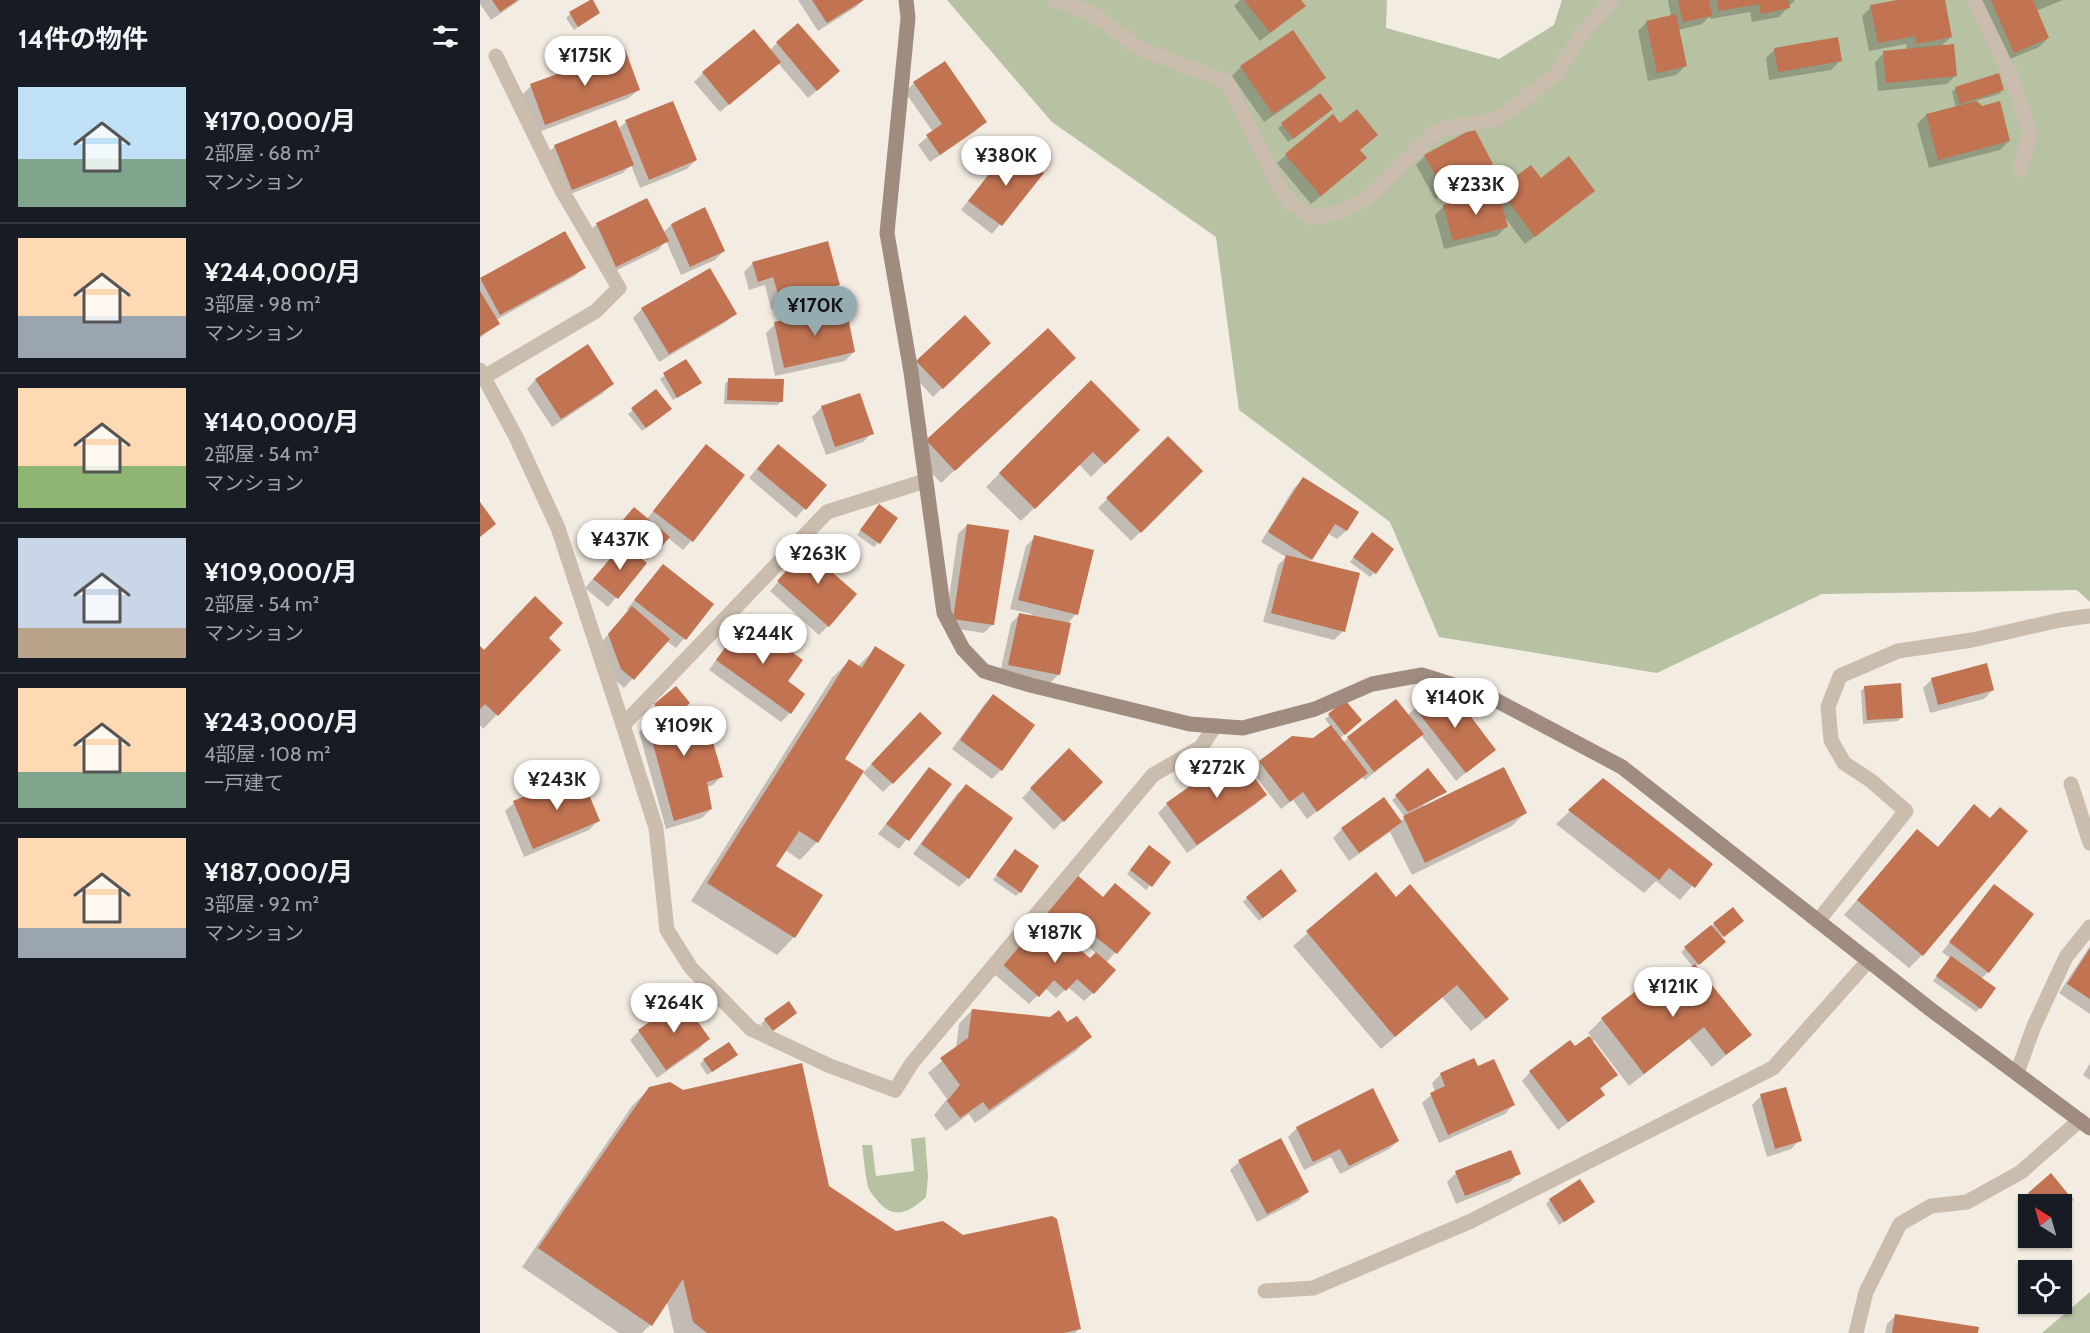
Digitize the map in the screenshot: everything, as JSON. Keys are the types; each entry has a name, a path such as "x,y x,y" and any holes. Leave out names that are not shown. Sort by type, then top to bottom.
{"street":[{"path":"906,0 908,18 887,233 911,372 944,613 963,649 984,671 1029,685 1190,724 1243,728 1315,709 1372,684 1422,675 1488,696 1622,767 1818,921 2085,1124 2021,1172 1967,1202 1931,1206 1900,1224 1866,1292 1856,1333"},
{"path":"1055,0 1091,13 1139,48 1227,82 1275,180 1290,202 1311,217 1337,213 1366,199 1438,130 1499,118 1556,74 1583,32 1612,0"},
{"path":"1974,0 2012,79 2030,133 2020,169"},
{"path":"496,56 561,189 619,288 596,311 482,374 516,437 558,528 624,725 656,828 667,930 691,968 751,1029 830,1066 895,1090 912,1063 1153,775 1201,747 1215,726"},
{"path":"624,725 827,512 925,481"},
{"path":"1818,921 1906,811 1870,780 1844,763 1831,740 1828,707 1840,676 1898,651 1972,640 2060,620 2090,616"},
{"path":"2071,784 2090,843"},
{"path":"2017,1073 2034,1026 2066,957 2090,927"},
{"path":"1265,1291 1313,1288 1469,1222 1773,1068 1869,960"}],"green space":[{"path":"947,0 1387,0 1386,28 1499,59 1554,25 1562,0 2090,0 2090,602 2077,590 1822,594 1657,673 1439,637 1390,522 1239,410 1216,237 1052,122"},
{"path":"925,1137 928,1177 926,1197 907,1210 895,1212 889,1210 882,1206 868,1187 862,1145 872,1145 876,1176 914,1171 911,1139"},
{"path":"2090,1292 2090,1333 2042,1333 2064,1314 2072,1314 2072,1307"}],"building":[{"path":"492,0 518,0 500,12"},
{"path":"593,0 600,13 578,27 569,12"},
{"path":"812,0 864,0 827,23"},
{"path":"1244,0 1301,0 1306,6 1270,33"},
{"path":"1678,0 1709,0 1712,16 1683,22"},
{"path":"1717,0 1788,0 1790,8 1761,14 1759,4 1719,11"},
{"path":"1897,0 1945,0 1952,37 1916,44 1915,36 1878,43 1870,5"},
{"path":"1991,0 2033,0 2049,38 2014,53"},
{"path":"1676,14 1687,66 1657,73 1646,21"},
{"path":"798,23 840,71 817,91 776,42"},
{"path":"754,29 781,62 729,105 702,72"},
{"path":"1293,30 1326,78 1273,114 1240,66"},
{"path":"1838,37 1842,61 1778,72 1774,48"},
{"path":"1954,44 1957,76 1886,83 1883,51"},
{"path":"625,49 640,90 545,125 530,84"},
{"path":"945,61 987,122 940,155 926,135 942,124 913,82"},
{"path":"1999,73 2004,90 1960,104 1955,87"},
{"path":"1320,93 1333,109 1293,139 1281,123"},
{"path":"673,101 697,160 649,180 625,120"},
{"path":"1977,101 1982,106 2000,101 2010,141 1938,160 1926,114"},
{"path":"1357,109 1378,135 1360,150 1367,158 1321,196 1285,154 1333,114 1340,123"},
{"path":"616,120 634,165 572,190 554,145"},
{"path":"1474,128 1493,164 1444,191 1424,155"},
{"path":"1010,147 1044,173 1002,226 968,201"},
{"path":"1569,156 1595,191 1535,237 1499,189 1531,165 1541,178"},
{"path":"1498,190 1508,227 1453,241 1443,205"},
{"path":"647,198 669,241 616,267 596,223"},
{"path":"705,207 725,251 690,267 671,224"},
{"path":"565,231 586,268 500,315 480,278"},
{"path":"828,241 840,285 780,301 773,277 758,282 752,262"},
{"path":"710,268 737,314 669,354 641,308"},
{"path":"480,291 500,324 480,336"},
{"path":"846,307 855,352 784,368 774,322"},
{"path":"965,315 991,343 943,389 916,361"},
{"path":"1048,328 1076,358 955,471 926,440"},
{"path":"588,344 614,384 561,419 535,379"},
{"path":"686,359 702,383 677,398 663,373"},
{"path":"728,378 784,379 783,402 727,400"},
{"path":"1091,380 1140,430 1105,464 1093,452 1035,509 999,473"},
{"path":"656,389 672,409 646,428 631,408"},
{"path":"860,393 874,434 835,447 821,406"},
{"path":"1168,436 1203,471 1141,533 1106,498"},
{"path":"706,444 745,475 693,542 653,511"},
{"path":"778,444 827,485 806,510 757,469"},
{"path":"1303,477 1359,512 1347,531 1335,524 1312,560 1268,532"},
{"path":"480,502 496,524 480,537"},
{"path":"879,504 898,518 880,544 860,530"},
{"path":"634,507 670,537 652,557 617,527"},
{"path":"967,524 1009,530 994,625 953,619"},
{"path":"1372,532 1394,549 1376,574 1353,557"},
{"path":"1034,535 1094,550 1078,615 1018,600"},
{"path":"623,543 647,563 618,599 593,579"},
{"path":"811,543 839,567 833,573 857,594 829,627 777,581"},
{"path":"1286,555 1360,573 1345,632 1271,613"},
{"path":"663,564 714,604 686,640 634,600"},
{"path":"535,596 563,623 549,638 561,650 498,716 485,704 480,709 480,646 484,650"},
{"path":"632,606 670,639 634,680 621,669 608,634"},
{"path":"1019,613 1071,623 1060,675 1008,665"},
{"path":"746,619 803,660 788,681 805,694 791,714 716,660"},
{"path":"875,646 905,665 845,759 864,771 818,843 799,831 776,866 823,895 795,938 707,883 849,659 862,668"},
{"path":"1987,663 1994,690 1938,705 1931,678"},
{"path":"1901,683 1903,718 1867,720 1864,686"},
{"path":"676,686 690,703 679,713 683,728 707,721 723,777 707,782 712,809 674,821 647,722 661,712 654,704"},
{"path":"1438,688 1447,699 1453,693 1496,750 1466,773 1414,707"},
{"path":"993,694 1035,725 1002,771 960,740"},
{"path":"1396,699 1424,734 1374,772 1347,737"},
{"path":"1345,700 1362,720 1345,735 1328,714"},
{"path":"920,712 942,733 893,784 871,764"},
{"path":"1331,725 1368,773 1317,812 1303,792 1290,802 1259,761 1292,736 1313,738"},
{"path":"1069,748 1103,782 1064,822 1030,788"},
{"path":"1237,753 1267,795 1197,845 1166,803"},
{"path":"929,767 952,784 909,841 886,824"},
{"path":"1504,767 1527,813 1425,863 1403,816"},
{"path":"1428,768 1447,792 1408,812 1395,795"},
{"path":"580,773 600,821 533,849 513,801"},
{"path":"1603,778 1713,864 1695,888 1669,868 1659,880 1568,810"},
{"path":"966,784 1013,818 969,879 921,844"},
{"path":"1384,797 1402,822 1359,853 1341,828"},
{"path":"1974,804 1990,818 2000,807 2028,831 1923,956 1857,900 1917,829 1938,847"},
{"path":"1149,845 1171,862 1152,887 1130,870"},
{"path":"1015,849 1039,866 1021,893 996,875"},
{"path":"1281,869 1297,891 1263,918 1246,897"},
{"path":"1376,872 1396,897 1410,884 1509,999 1486,1019 1457,985 1395,1037 1306,931"},
{"path":"1076,874 1103,897 1115,883 1151,913 1117,954 1081,925 1073,934 1045,911"},
{"path":"1994,884 2034,914 1989,973 1949,942"},
{"path":"1733,907 1744,921 1724,937 1713,923"},
{"path":"1038,923 1067,949 1072,943 1090,958 1096,952 1116,970 1094,994 1077,979 1066,991 1054,980 1039,997 1001,963"},
{"path":"1711,925 1726,942 1699,965 1684,947"},
{"path":"2090,948 2090,999 2067,984"},
{"path":"1951,956 1996,988 1981,1009 1936,976"},
{"path":"1695,964 1752,1035 1726,1055 1704,1027 1644,1074 1601,1018 1663,970 1673,981"},
{"path":"682,999 710,1039 666,1070 638,1030"},
{"path":"789,1001 797,1013 773,1031 764,1019"},
{"path":"972,1009 1050,1017 1059,1010 1067,1022 1077,1016 1092,1037 989,1110 983,1102 960,1118 947,1101 960,1085 940,1058 968,1038"},
{"path":"1589,1036 1618,1075 1600,1088 1605,1095 1568,1122 1529,1071 1570,1040 1575,1046"},
{"path":"729,1042 738,1055 712,1072 703,1059"},
{"path":"1474,1058 1478,1066 1494,1059 1515,1105 1448,1135 1430,1093 1445,1086 1440,1073"},
{"path":"802,1063 829,1186 896,1231 943,1221 963,1235 1052,1216 1057,1219 1081,1329 1063,1333 707,1333 693,1322 683,1279 652,1326 538,1248 649,1087 670,1082 683,1090"},
{"path":"1786,1087 1802,1141 1775,1149 1760,1094"},
{"path":"1373,1088 1399,1141 1349,1166 1340,1149 1313,1162 1296,1127"},
{"path":"1281,1138 1309,1192 1267,1214 1238,1160"},
{"path":"1511,1150 1521,1174 1465,1196 1455,1171"},
{"path":"2051,1173 2068,1194 2029,1194"},
{"path":"1580,1179 1595,1202 1564,1222 1549,1199"},
{"path":"1895,1314 1979,1327 1978,1333 1892,1333"}]}
